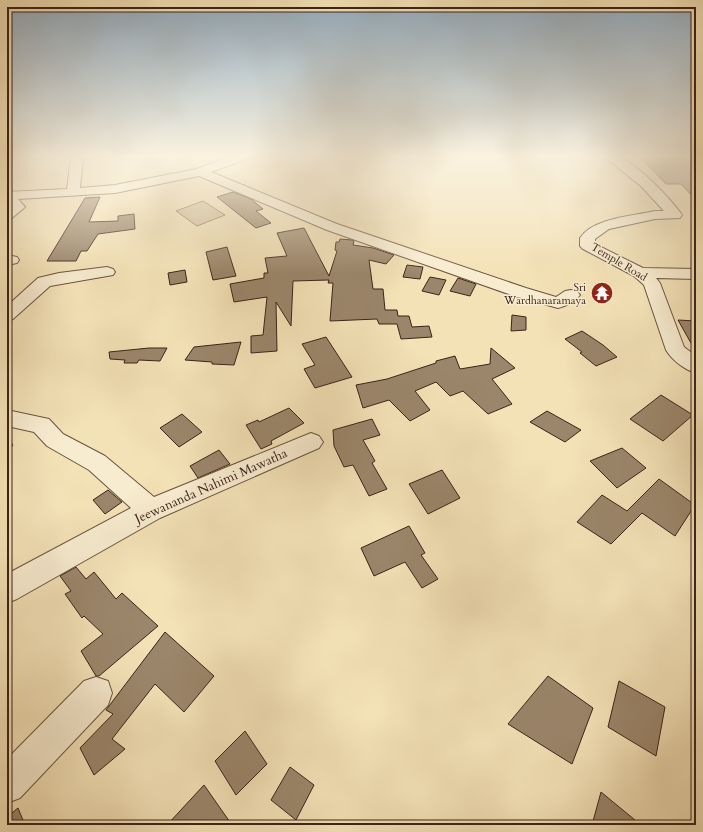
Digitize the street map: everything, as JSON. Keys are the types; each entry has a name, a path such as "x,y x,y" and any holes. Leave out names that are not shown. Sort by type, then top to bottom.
{"street":[{"path":"7,214 18,207 9,196"},
{"path":"257,196 332,227 520,292 558,303 571,295"},
{"name":"Temple Road","path":"659,196 675,215 655,215 604,226 587,238 588,246 640,273 652,283 676,350 696,366"},
{"path":"7,315 44,282 59,278 108,272"},
{"path":"640,273 696,274"},
{"path":"7,418 40,425 55,440 97,463 151,510"},
{"name":"Jeewananda Nahimi Mawatha","path":"7,590 151,510 310,442"},
{"path":"7,785 96,693"}],"shaded area":[{"path":"203,201 225,215 197,226 176,211"}],"building":[{"path":"243,196 251,199 263,209 256,211 271,223 256,228 217,197"},
{"path":"100,197 89,222 118,221 118,216 134,214 135,229 98,234 87,251 81,251 76,261 47,261 85,198"},
{"path":"304,228 329,276 337,251 335,250 336,242 339,242 340,239 352,240 354,241 353,245 373,248 394,255 386,264 369,260 373,289 383,289 385,310 397,310 398,316 409,316 412,327 429,326 432,337 401,339 397,324 379,324 377,319 330,321 333,283 328,283 329,280 293,281 291,326 276,302 277,351 251,353 251,336 263,335 267,297 234,302 230,284 264,278 264,273 268,273 265,258 287,256 277,233"},
{"path":"227,247 236,276 213,280 206,252"},
{"path":"407,265 423,267 420,279 403,277"},
{"path":"185,270 187,282 170,285 168,273"},
{"path":"430,277 446,280 439,295 422,291"},
{"path":"458,278 476,284 470,296 450,291"},
{"path":"512,315 526,317 526,330 511,331"},
{"path":"678,320 696,321 696,352"},
{"path":"582,331 603,345 617,357 596,366 580,353 582,352 565,339"},
{"path":"326,337 352,377 315,388 304,369 315,365 302,344"},
{"path":"241,342 234,365 212,364 212,362 185,360 194,347"},
{"path":"149,348 167,348 160,361 139,360 137,363 124,363 125,360 110,359 109,352"},
{"path":"491,348 515,368 492,379 512,404 488,414 463,391 450,396 436,382 415,391 430,410 410,421 389,400 363,408 356,385 387,379 436,363 436,361 455,356 460,369 490,364"},
{"path":"661,395 693,415 663,441 630,419"},
{"path":"289,408 304,423 271,441 272,444 261,449 246,425 258,420 259,422"},
{"path":"547,411 581,430 565,442 530,422"},
{"path":"182,414 202,432 179,447 160,428"},
{"path":"372,419 380,435 363,440 375,461 372,463 387,489 369,496 353,465 344,467 334,446 333,430"},
{"path":"622,448 646,468 617,488 590,461"},
{"path":"219,450 230,464 198,478 190,466"},
{"path":"442,470 460,498 428,514 409,484"},
{"path":"659,479 695,505 675,536 642,513 611,544 577,522 602,495 627,511"},
{"path":"108,490 122,502 105,514 93,500"},
{"path":"409,526 425,553 421,555 438,579 422,588 405,562 374,576 361,548"},
{"path":"76,567 86,579 94,572 116,599 122,593 158,626 99,676 96,676 81,651 103,634 84,616 82,618 65,594 71,591 60,576"},
{"path":"165,632 214,676 184,712 155,684 112,739 125,749 94,775 80,748 113,714 106,710"},
{"path":"548,676 593,708 572,764 508,724"},
{"path":"619,681 665,707 656,756 608,727"},
{"path":"245,731 267,764 236,795 215,761"},
{"path":"290,767 314,785 296,820 271,800"},
{"path":"204,785 232,825 167,825"},
{"path":"601,792 641,825 592,825"},
{"path":"18,808 25,825 7,825 7,817"}],"waterway":[{"path":"7,443 11,445"}],"place":[{"name":"Sri Wardhanaramaya","path":"602,293"}]}
